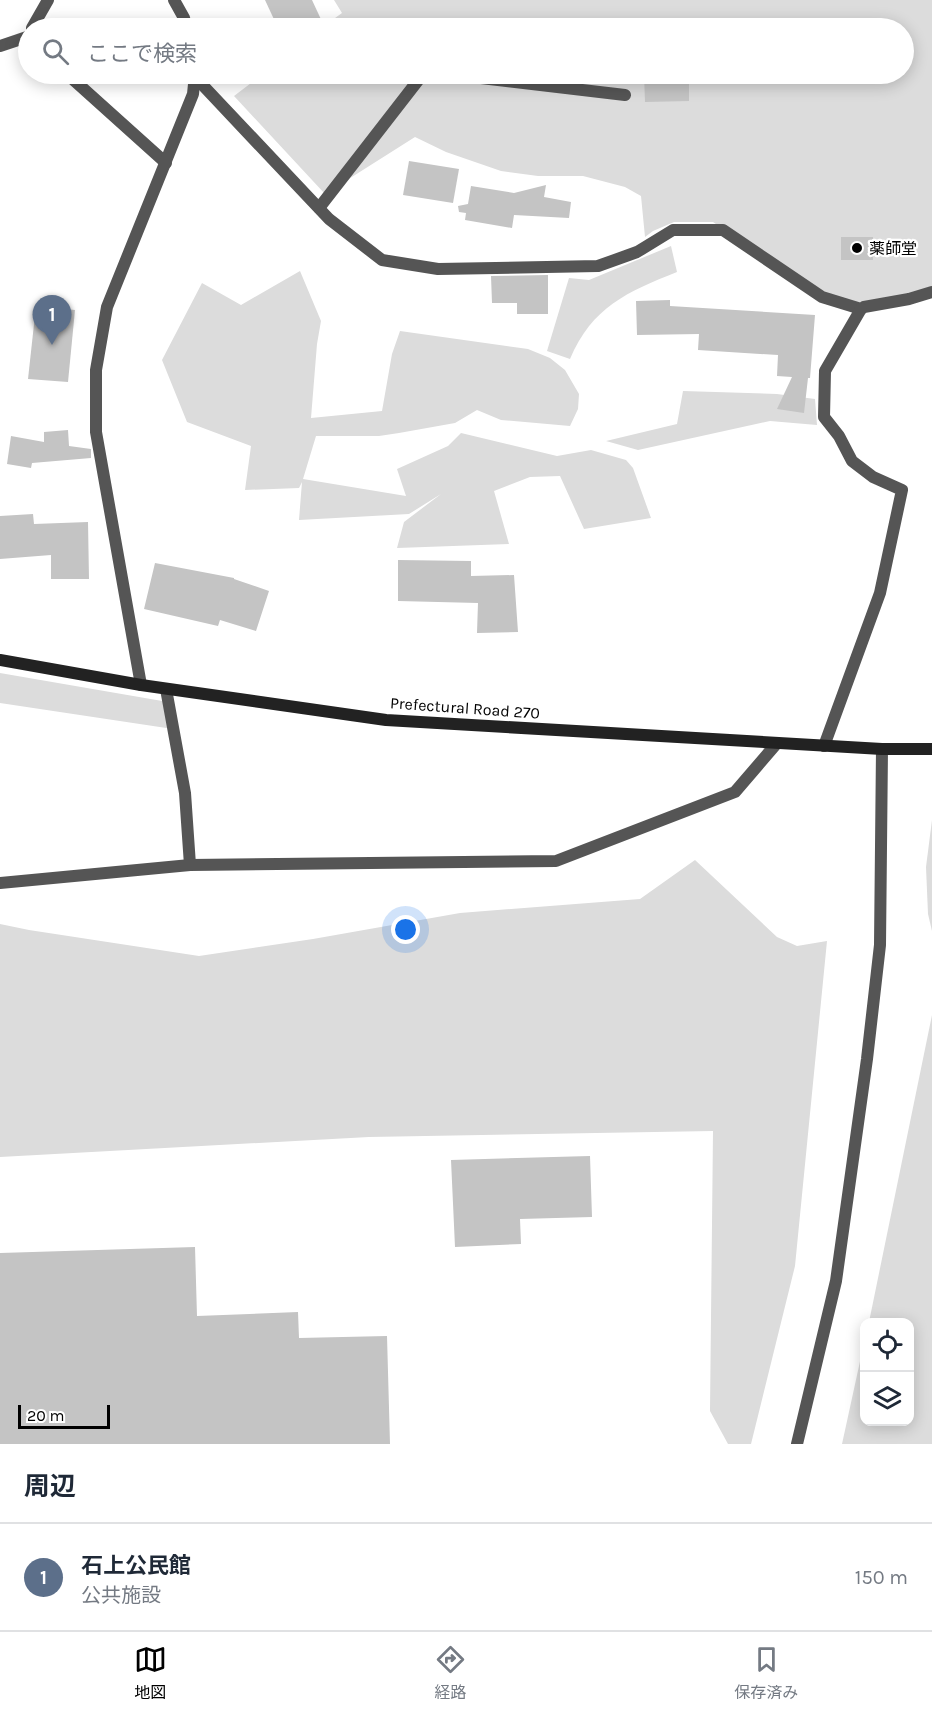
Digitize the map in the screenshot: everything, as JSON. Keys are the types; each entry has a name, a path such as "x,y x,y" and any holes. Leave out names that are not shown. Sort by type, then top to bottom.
{"main road":[{"name":"Prefectural Road 270","path":"0,660 166,689 386,720 824,746 932,749"}],"street":[{"path":"38,18 48,0"},
{"path":"174,0 184,18"},
{"path":"0,46 18,39"},
{"path":"78,84 166,163"},
{"path":"141,685 96,432 96,370 107,307 193,94 194,84"},
{"path":"203,84 329,219 382,260 438,269 598,266 637,252 673,230 723,230 822,297 861,309"},
{"path":"319,208 415,84"},
{"path":"532,84 625,95"},
{"path":"824,746 880,593 902,490 873,477 852,461 840,436 824,417 825,371 861,309 932,292"},
{"path":"166,689 185,793 190,865"},
{"path":"0,883 190,865 556,861 735,792 777,743"},
{"path":"797,1444 836,1281 867,1059 880,945 882,749"}],"shaded area":[{"path":"334,0 932,0 932,287 864,307 811,290 713,222 674,222 645,237 641,196 625,187 583,176 538,176 501,171 446,152 415,137 325,194 234,96 250,84 914,84 914,18 335,18 342,13"},
{"path":"671,246 677,272 627,295 600,314 579,341 570,359 547,351 569,278 589,280"},
{"path":"300,271 321,321 311,418 382,411 392,354 400,331 528,349 550,358 565,370 579,394 578,409 570,426 501,420 477,410 455,423 399,433 379,436 316,436 303,479 406,496 397,469 448,446 461,433 557,456 591,450 626,460 633,468 651,518 584,529 560,476 530,477 494,491 509,544 397,548 404,522 441,494 409,514 299,520 302,482 299,488 245,490 251,446 187,422 162,360 202,283 241,305"},
{"path":"683,391 777,394 815,399 817,425 770,421 638,450 606,441 677,424"},
{"path":"0,673 168,702 173,729 0,703"},
{"path":"932,820 932,931 928,914 926,867"},
{"path":"695,860 777,937 797,946 827,941 795,1266 751,1444 728,1444 710,1411 713,1131 369,1137 0,1157 0,924 199,956 460,913 640,899"},
{"path":"932,1015 932,1444 842,1444 860,1361 860,1426 914,1426 914,1318 870,1318"}],"building":[{"path":"265,0 312,0 320,18 273,18"},
{"path":"644,84 689,84 689,101 645,102"},
{"path":"409,161 459,169 453,203 403,195"},
{"path":"546,185 544,197 571,202 569,218 514,215 512,228 465,220 466,213 459,212 458,206 468,204 471,186 514,193"},
{"name":"薬師堂","path":"841,237 873,237 873,260 841,260"},
{"path":"548,275 548,314 517,314 517,303 492,303 491,276"},
{"path":"670,300 670,306 815,315 810,378 808,378 804,413 777,409 792,377 777,376 778,355 698,350 699,334 637,335 636,301"},
{"path":"36,306 75,310 68,382 28,379"},
{"path":"68,430 69,446 91,449 91,458 32,463 31,468 7,464 11,436 44,442 44,432"},
{"path":"33,514 34,524 88,522 89,579 51,579 51,555 0,559 0,516"},
{"path":"398,560 471,561 471,576 514,575 518,632 477,633 478,603 398,601"},
{"path":"155,563 234,578 269,591 256,631 220,620 218,626 144,609"},
{"path":"590,1156 592,1217 520,1219 521,1244 455,1247 451,1160"},
{"path":"195,1247 197,1316 298,1312 299,1338 387,1336 390,1444 0,1444 0,1253"}],"place":[{"name":"薬師堂","path":"857,248"},
{"name":"石上公民館","path":"52,345"}]}
